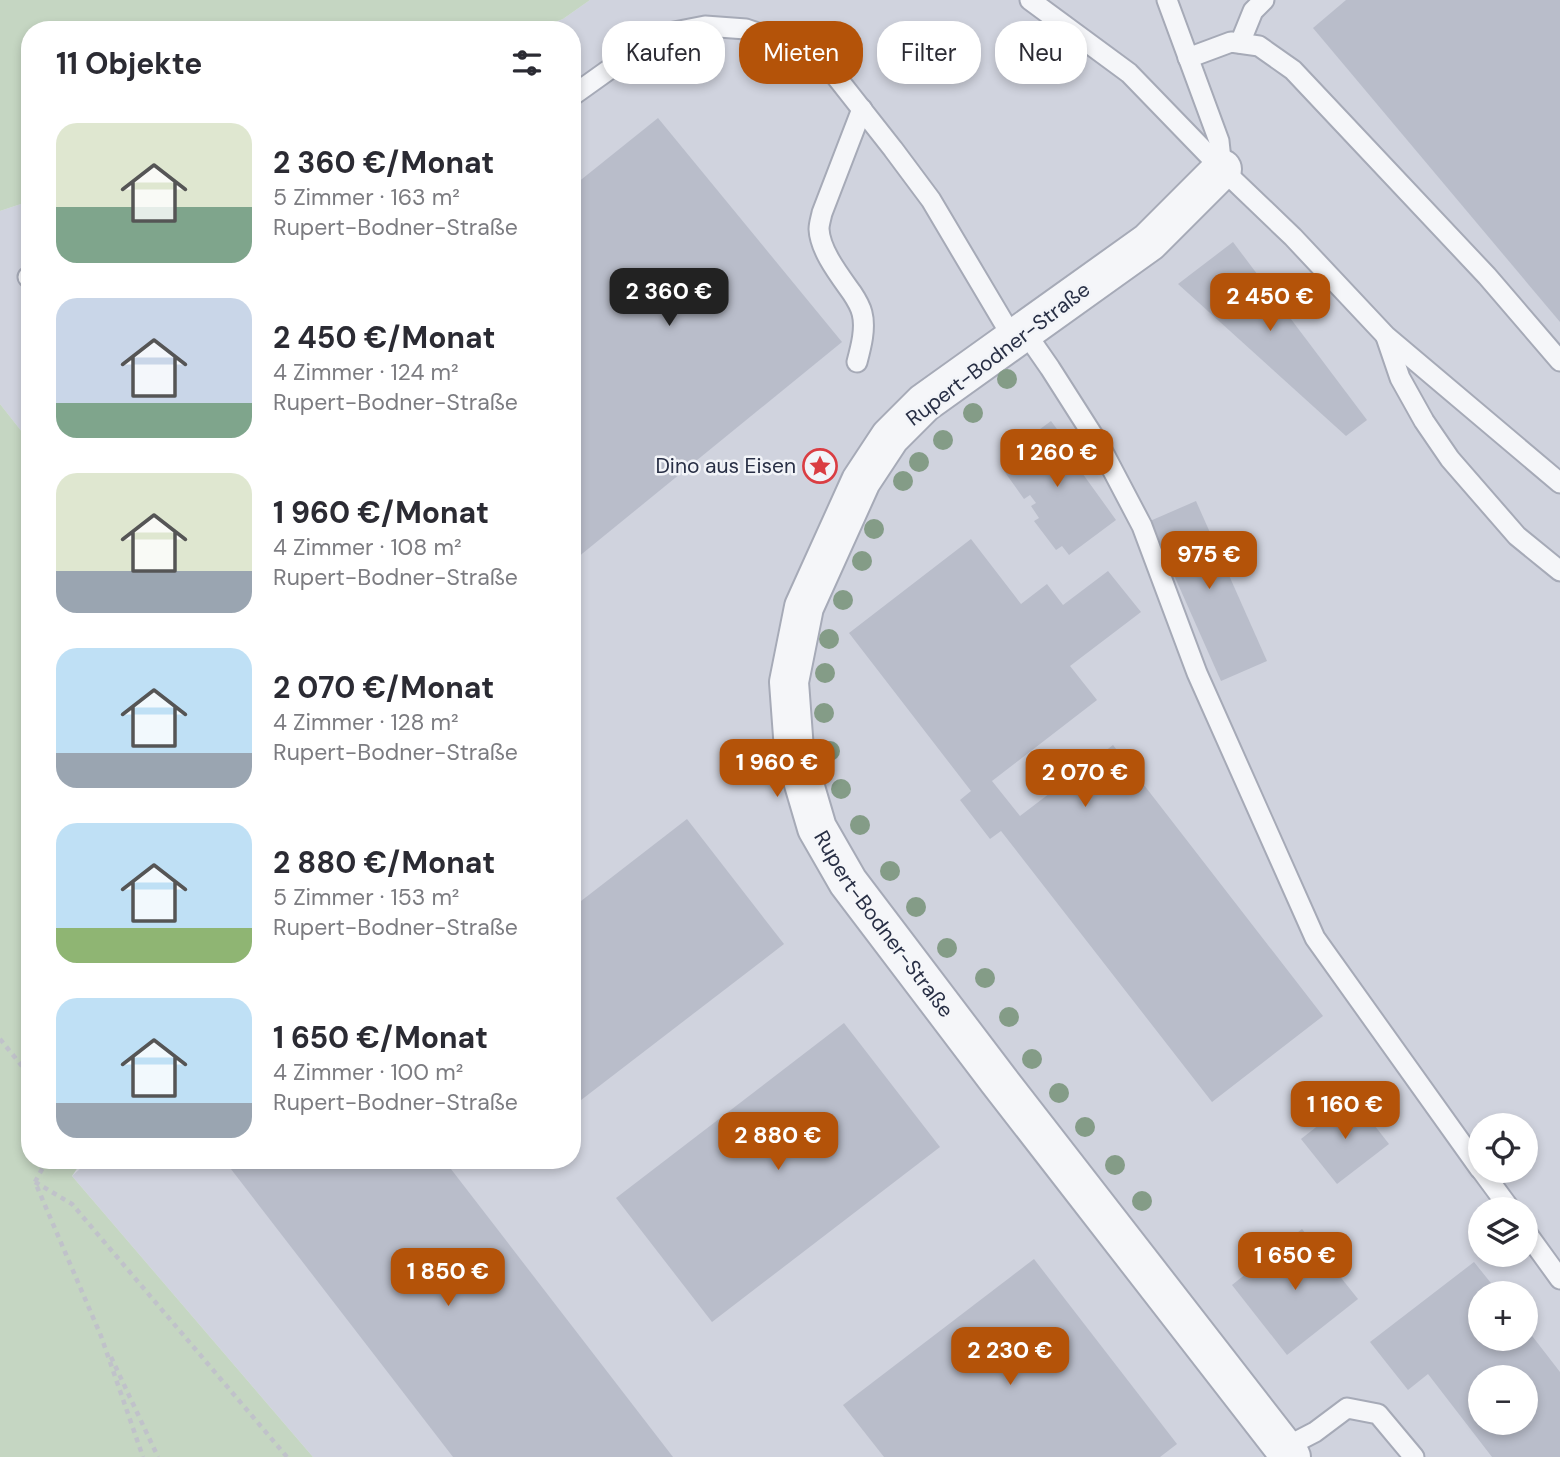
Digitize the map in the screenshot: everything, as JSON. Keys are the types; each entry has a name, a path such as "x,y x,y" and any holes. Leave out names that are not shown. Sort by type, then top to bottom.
{"street":[{"name":"Rupert-Bodner-Straße","path":"1223,169 1149,242 925,404 890,437 861,481 804,607 789,682 794,750 817,828 848,882 1287,1453"}],"lane":[{"path":"1030,0 1129,73 1293,237 1386,336 1560,483"},
{"path":"1167,0 1219,141 1223,169"},
{"path":"1240,43 1253,10 1264,0"},
{"path":"581,90 628,56 669,33 705,26 746,29 789,44 834,74 930,200 1019,336 1050,368 1101,447 1142,526 1197,673 1315,938 1468,1152"},
{"path":"1188,58 1231,42 1240,43 1259,46 1293,70 1487,276 1560,361"},
{"path":"857,362 864,324 863,314 821,243 819,228 822,213 862,109"},
{"path":"1386,336 1400,377 1424,421 1450,459 1517,536 1560,571"},
{"path":"1538,1249 1560,1279"},
{"path":"1287,1453 1347,1408 1378,1413 1414,1457"}],"path":[{"path":"0,1039 21,1065"},
{"path":"35,1182 42,1169"},
{"path":"35,1182 101,1336 158,1457"},
{"path":"35,1182 72,1204 286,1457"},
{"path":"101,1336 143,1457"}],"shaded area":[{"path":"590,0 1560,0 1560,1457 313,1457 72,1176 80,1169 581,1169 581,21 558,21"},
{"path":"21,204 21,431 0,404 0,211"}],"green space":[{"path":"0,0 590,0 558,21 21,21 21,204 0,211"},
{"path":"0,404 21,431 21,1169 77,1169 72,1176 313,1457 0,1457"}],"building":[{"path":"1346,0 1560,0 1560,322 1313,28"},
{"path":"658,118 842,342 581,555 581,180"},
{"path":"1233,242 1367,420 1346,436 1178,284"},
{"path":"1051,421 1085,467 1080,470 1116,520 1069,555 1062,546 1056,550 1034,521 1039,518 1031,506 1036,503 1030,495 1024,499 1004,471 1008,468 1001,458"},
{"path":"1196,501 1267,661 1221,681 1150,521"},
{"path":"971,539 1021,604 1047,584 1063,605 1108,571 1141,612 1070,666 1097,700 992,781 1020,816 1113,745 1323,1016 1212,1102 1001,831 990,839 960,800 971,791 849,633"},
{"path":"687,819 784,944 581,1100 581,901"},
{"path":"844,1023 940,1147 712,1322 616,1198"},
{"path":"1353,1098 1389,1144 1337,1184 1301,1139"},
{"path":"231,1169 451,1169 673,1457 453,1457"},
{"path":"1302,1229 1358,1299 1287,1355 1232,1285"},
{"path":"1034,1259 1177,1444 1160,1457 884,1457 843,1405"},
{"path":"1468,1267 1478,1267 1489,1281 1468,1281 1468,1351 1538,1351 1538,1344 1560,1372 1560,1457 1492,1457 1475,1435 1538,1435 1538,1365 1468,1365 1468,1426 1428,1374 1408,1390 1370,1342"}],"place":[{"name":"Dino aus Eisen","path":"820,466"}]}
